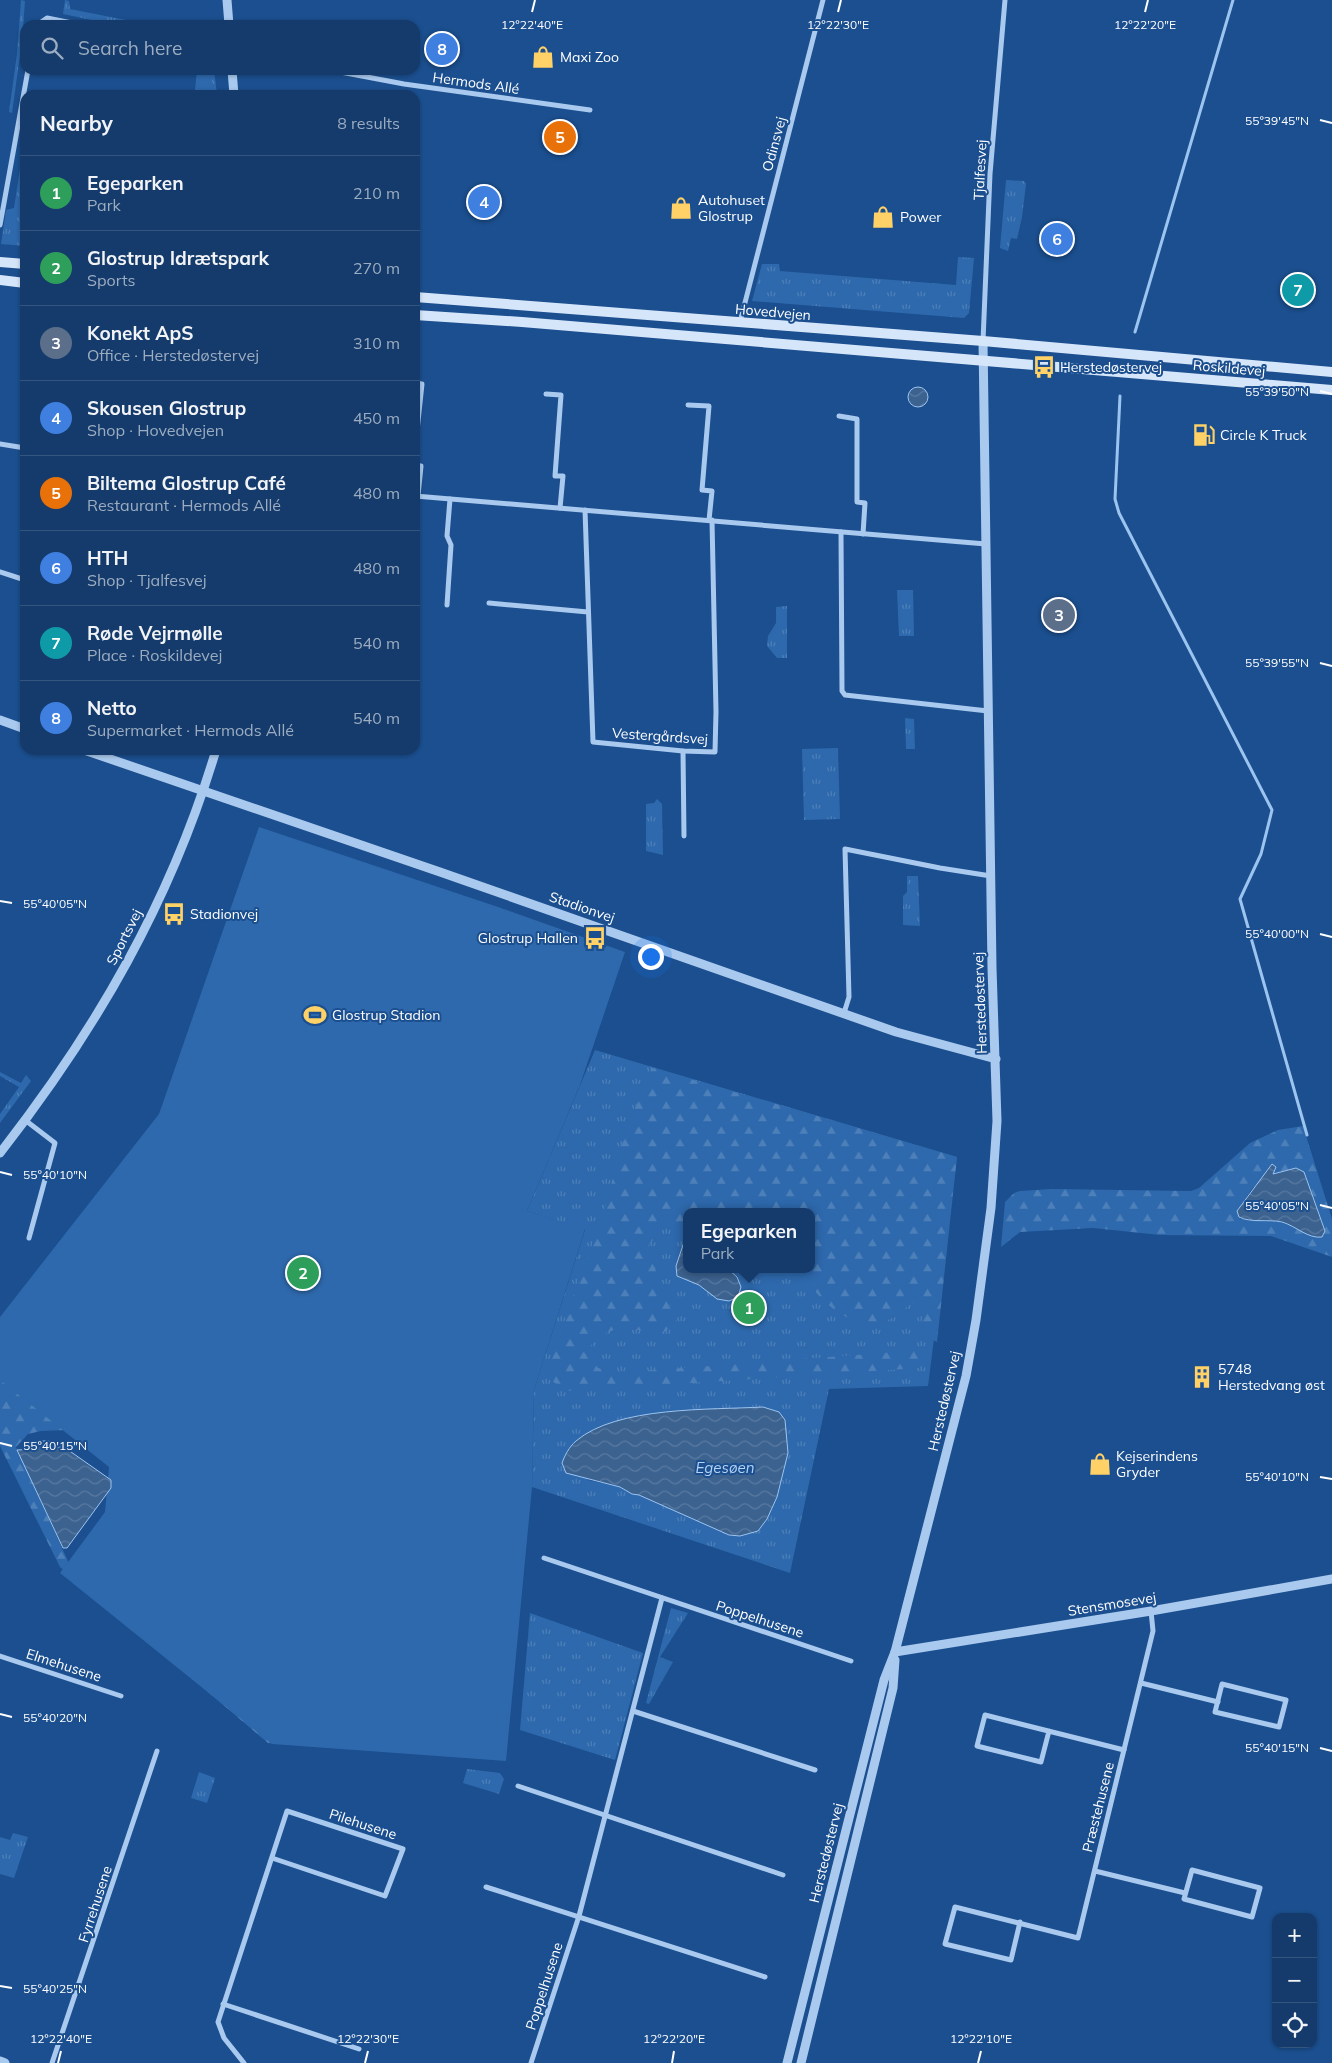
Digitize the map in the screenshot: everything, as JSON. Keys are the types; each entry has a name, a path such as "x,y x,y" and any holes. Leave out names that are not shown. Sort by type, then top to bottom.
{"main road":[{"path":"0,262 20,264"},
{"path":"0,280 20,282"},
{"name":"Hovedvejen","path":"420,297 1128,354"},
{"path":"420,315 522,322 982,362"},
{"name":"Roskildevej","path":"1128,354 1332,372"},
{"name":"Roskildevej","path":"982,362 1332,390"}],"street":[{"path":"227,0 229,20"},
{"name":"Odinsvej","path":"740,323 823,0"},
{"name":"Tjalfesvej","path":"983,342 990,174 1005,0"},
{"path":"44,20 47,18 57,20"},
{"path":"24,90 27,75"},
{"path":"232,75 234,90"},
{"name":"Hermods Allé","path":"356,75 404,84 590,110"},
{"path":"0,226 20,114"},
{"name":"Herstedøstervej","path":"788,2063 881,1690 895,1652 964,1384 976,1320 992,1208 997,1121 988,711 983,342"},
{"path":"420,384 422,384 420,403"},
{"path":"546,394 561,395 555,476 562,476 560,508"},
{"name":"Vestergårdsvej","path":"585,510 593,742 682,751 715,752 712,491 702,490 709,406 688,405"},
{"path":"839,416 857,419 857,502 865,503 862,534"},
{"path":"0,444 20,447"},
{"path":"420,496 986,544"},
{"path":"447,605 451,545 447,536 450,499"},
{"path":"841,532 842,691 845,695 988,711"},
{"path":"0,572 20,578"},
{"path":"489,603 588,612"},
{"path":"0,720 20,727"},
{"path":"682,751 684,836"},
{"name":"Stadionvej","path":"99,755 896,1032 996,1059"},
{"name":"Sportsvej","path":"0,1153 53,1084 121,974 169,880 214,755"},
{"path":"844,1013 849,997 845,849 991,876"},
{"path":"25,1120 55,1143 28,1238"},
{"name":"Poppelhusene","path":"544,1558 851,1661"},
{"name":"Stensmosevej","path":"895,1652 1151,1612 1332,1580"},
{"name":"Poppelhusene","path":"531,2063 579,1916 662,1598"},
{"name":"Præstehusene","path":"1020,1922 1011,1960 945,1944 954,1907 1020,1922 1078,1938 1153,1630 1151,1612"},
{"name":"Herstedøstervej","path":"801,2063 893,1688 895,1652"},
{"name":"Elmehusene","path":"0,1656 121,1696"},
{"path":"1141,1683 1218,1702"},
{"path":"1222,1684 1286,1700 1279,1727 1215,1712 1218,1702 1222,1684"},
{"path":"633,1711 815,1770"},
{"name":"Præstehusene","path":"1049,1732 1041,1762 977,1746 985,1715 1124,1750"},
{"name":"Fyrrehusene","path":"52,2063 157,1751"},
{"path":"518,1786 783,1875"},
{"name":"Pilehusene","path":"244,2063 224,2038 218,2022 223,2004 272,1858 288,1811 403,1849 386,1896 272,1858"},
{"name":"Præstehusene","path":"1094,1870 1186,1892"},
{"name":"Præstehusene","path":"1192,1870 1260,1888 1252,1917 1184,1899 1186,1892 1192,1870"},
{"path":"486,1887 765,1977"},
{"path":"223,2004 359,2049"},
{"path":"0,2061 5,2063"}],"green space":[{"path":"21,0 25,1 24,20 20,20 20,55 12,113 9,112 17,54"},
{"path":"65,0 69,1 70,9 126,20 92,20 63,14"},
{"path":"196,75 215,75 216,90 195,90"},
{"path":"20,169 20,246 1,244 6,210 14,208"},
{"path":"1006,180 1024,181 1026,184 1017,239 1011,238 1008,251 1000,248"},
{"path":"958,257 974,258 969,313 964,318 752,301 762,264 779,264 780,271 956,285"},
{"path":"897,590 913,590 914,636 899,636"},
{"path":"787,606 787,658 777,658 767,646 768,636 776,623 776,607"},
{"path":"905,718 914,719 915,749 906,749"},
{"path":"838,748 840,819 804,820 802,749"},
{"path":"657,799 662,804 663,855 646,851 646,804 654,803"},
{"path":"259,827 501,908 625,952 580,1085 527,1211 585,1229 534,1390 532,1487 506,1761 272,1744 60,1573 105,1512 109,1467 0,1380 0,1317 159,1114"},
{"path":"907,876 918,876 920,926 903,925 903,896 907,892"},
{"path":"595,1050 957,1157 928,1386 829,1389 790,1573 532,1487 534,1390 585,1230 527,1211","holes":["763,1408 777,1497 767,1519 758,1531 712,1526 639,1495 632,1494 620,1487 588,1480 594,1429 630,1417 678,1412"]},
{"path":"652,1068 957,1157 937,1342 921,1334 925,1307 915,1301 890,1319 876,1323 863,1323 849,1319 837,1312 816,1292 803,1273 815,1273 815,1208 683,1208 683,1223 664,1226 649,1245 657,1274 677,1322 659,1336 637,1330 618,1329 601,1336 586,1352 598,1368 616,1373 922,1350 919,1368 567,1391 546,1377 569,1307 601,1223 625,1132"},
{"path":"0,1072 21,1083 26,1075 31,1081 0,1123 0,1114 19,1087 0,1076"},
{"path":"1303,1126 1332,1219 1332,1257 1271,1236 1160,1235 1093,1228 1020,1232 1001,1247 1005,1202 1014,1193 1051,1189 1191,1191 1199,1188 1250,1143 1278,1130","holes":["1269,1167 1276,1167 1272,1174 1292,1169 1304,1172 1323,1224 1304,1232 1289,1225 1273,1221 1240,1219 1237,1211 1252,1189 1264,1177"]},
{"path":"0,1377 66,1430 41,1431 28,1434 16,1447 72,1570 488,1758 268,1743 60,1567 0,1446"},
{"path":"671,1608 688,1613 660,1657 673,1662 649,1704 646,1703"},
{"path":"530,1613 643,1653 615,1760 520,1730"},
{"path":"467,1769 500,1773 504,1779 499,1794 463,1783"},
{"path":"199,1772 215,1778 207,1803 191,1798"},
{"path":"13,1833 28,1837 14,1878 0,1874 0,1837 10,1840"}],"water":[{"path":"918,387 925,390 928,397 925,404 918,407 911,404 908,397 911,390"},
{"path":"1272,1164 1276,1167 1273,1174 1296,1168 1304,1172 1325,1231 1322,1237 1312,1236 1282,1222 1249,1220 1239,1217 1237,1211"},
{"path":"683,1245 683,1273 732,1273 737,1277 741,1287 738,1297 729,1301 717,1299 699,1285 677,1276 676,1266"},
{"name":"Egesøen","path":"763,1407 779,1412 785,1420 788,1453 777,1497 767,1519 758,1531 740,1536 729,1535 639,1495 632,1494 620,1487 566,1473 562,1463 571,1446 576,1441 594,1430 615,1421 665,1412"},
{"path":"34,1441 49,1441 52,1447 64,1447 111,1480 111,1488 67,1548 63,1548 17,1450 34,1449"}],"waterway":[{"path":"1135,332 1233,0"},
{"path":"1120,396 1115,499 1119,513 1272,810 1261,854 1240,899 1307,1135"}],"place":[{"name":"Netto","path":"442,49"},
{"name":"Maxi Zoo","path":"543,57"},
{"name":"Biltema Glostrup Café","path":"560,137"},
{"name":"Skousen Glostrup","path":"484,202"},
{"name":"Autohuset Glostrup","path":"681,208"},
{"name":"Power","path":"883,217"},
{"name":"HTH","path":"1057,239"},
{"name":"Røde Vejrmølle","path":"1298,290"},
{"name":"Herstedøstervej","path":"1044,367"},
{"name":"Circle K Truck","path":"1204,435"},
{"name":"Konekt ApS","path":"1059,615"},
{"name":"Stadionvej","path":"174,914"},
{"name":"Glostrup Hallen","path":"595,938"},
{"name":"Glostrup Stadion","path":"315,1015"},
{"name":"Glostrup Idrætspark","path":"303,1273"},
{"name":"Egeparken","path":"749,1308"},
{"name":"5748 Herstedvang øst","path":"1202,1377"},
{"name":"Kejserindens Gryder","path":"1100,1464"}]}
